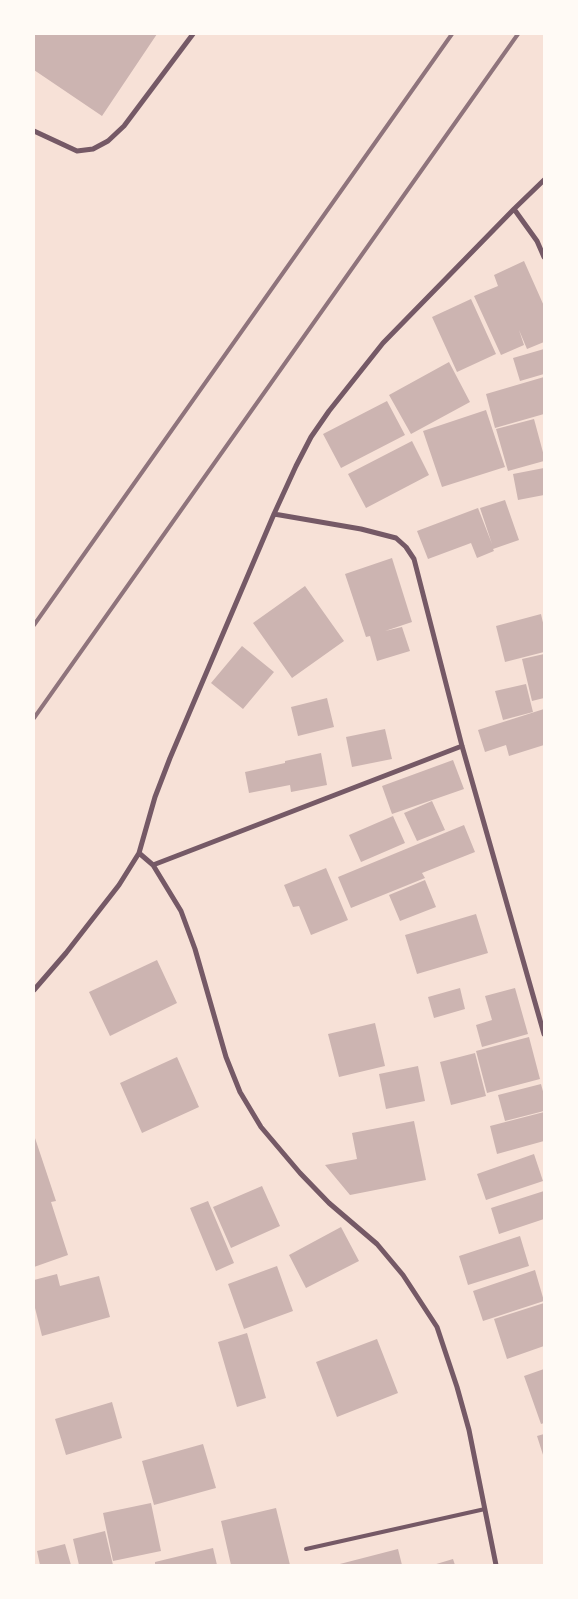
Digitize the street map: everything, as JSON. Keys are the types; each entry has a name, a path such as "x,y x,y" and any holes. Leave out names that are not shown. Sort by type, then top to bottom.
{"street":[{"path":"34,131 78,151 93,149 108,140 124,126 192,34"},
{"path":"34,990 66,953 119,885 139,853 155,797 170,758 274,514 311,437 383,343 544,180"},
{"path":"514,209 537,241 544,257"},
{"path":"274,514 380,533 396,538 406,547 414,559 462,746 544,1034"},
{"path":"153,865 462,746"},
{"path":"139,853 153,865 181,911 195,949 226,1057 240,1092 261,1127 300,1173 329,1203 378,1244 403,1275 437,1327 466,1421 496,1565"}],"lane":[{"path":"306,1549 485,1509"}],"building":[{"path":"34,34 157,34 102,116 34,70"},
{"path":"524,261 544,306 544,342 527,349 519,330 524,345 501,355 474,296 498,286 494,275"},
{"path":"471,299 496,354 457,372 432,317"},
{"path":"544,349 544,374 520,381 513,358"},
{"path":"449,362 470,402 411,434 389,395"},
{"path":"544,377 544,414 495,428 486,394"},
{"path":"387,401 405,435 341,468 323,434"},
{"path":"486,410 505,467 442,487 423,431"},
{"path":"534,419 544,461 508,471 496,429"},
{"path":"412,441 429,475 366,508 348,474"},
{"path":"544,468 544,495 518,500 513,474"},
{"path":"505,500 519,540 493,549 494,551 477,558 471,543 428,559 417,531 478,508 492,544 480,508"},
{"path":"392,558 412,622 385,631 402,627 410,651 377,661 370,636 366,637 345,574"},
{"path":"305,586 344,641 292,678 253,623"},
{"path":"541,614 544,627 544,652 505,662 496,626"},
{"path":"242,646 274,672 243,709 211,683"},
{"path":"544,654 544,698 532,701 522,659"},
{"path":"526,684 533,712 503,720 495,691"},
{"path":"327,698 334,727 298,736 291,707"},
{"path":"544,709 544,745 509,756 506,745 485,752 478,730"},
{"path":"385,729 392,759 352,767 346,737"},
{"path":"321,753 327,785 291,792 290,785 249,793 245,772"},
{"path":"453,760 464,789 392,814 382,786"},
{"path":"432,801 445,830 417,841 404,813"},
{"path":"393,816 405,843 361,862 349,835"},
{"path":"464,825 475,852 422,873 425,878 351,908 338,877"},
{"path":"326,868 348,920 311,935 299,906 293,907 284,885"},
{"path":"425,880 436,907 400,921 389,895"},
{"path":"476,914 488,953 417,974 405,935"},
{"path":"157,960 177,1003 110,1036 89,992"},
{"path":"460,988 465,1009 434,1018 428,997"},
{"path":"515,988 528,1034 482,1047 476,1025 492,1020 485,996"},
{"path":"375,1023 385,1066 339,1077 328,1034"},
{"path":"529,1037 540,1079 487,1093 476,1051"},
{"path":"475,1053 486,1096 451,1105 440,1062"},
{"path":"177,1057 199,1107 142,1133 120,1083"},
{"path":"418,1066 425,1101 386,1109 379,1074"},
{"path":"541,1084 544,1095 544,1111 505,1121 498,1095"},
{"path":"544,1112 544,1141 497,1154 490,1126"},
{"path":"414,1121 426,1180 350,1195 325,1165 357,1159 352,1133"},
{"path":"34,1135 56,1201 51,1202 68,1255 34,1267"},
{"path":"534,1154 543,1181 486,1200 477,1174"},
{"path":"262,1186 280,1226 231,1248 213,1207"},
{"path":"544,1191 544,1219 499,1234 491,1208"},
{"path":"208,1201 234,1263 216,1271 190,1208"},
{"path":"341,1227 359,1261 306,1288 289,1255"},
{"path":"520,1236 529,1266 468,1285 459,1256"},
{"path":"277,1266 293,1311 244,1329 228,1284"},
{"path":"535,1270 544,1301 483,1321 473,1291"},
{"path":"57,1274 60,1286 99,1276 110,1317 42,1336 34,1304 34,1280"},
{"path":"544,1303 544,1346 507,1359 494,1319"},
{"path":"247,1333 266,1398 237,1407 218,1342"},
{"path":"377,1339 398,1393 337,1417 316,1362"},
{"path":"544,1369 544,1423 541,1424 524,1376"},
{"path":"112,1402 122,1438 66,1455 55,1419"},
{"path":"544,1434 544,1458 537,1436"},
{"path":"203,1444 216,1488 154,1505 142,1461"},
{"path":"151,1503 161,1551 113,1561 103,1513"},
{"path":"276,1508 290,1565 231,1565 221,1521"},
{"path":"105,1531 113,1565 79,1565 73,1539"},
{"path":"65,1544 71,1565 40,1565 37,1551"},
{"path":"213,1548 217,1565 155,1565 155,1562"},
{"path":"398,1549 402,1565 336,1565"},
{"path":"453,1559 455,1565 433,1565"}],"railway":[{"path":"34,625 452,34"},
{"path":"34,718 518,34"}]}
